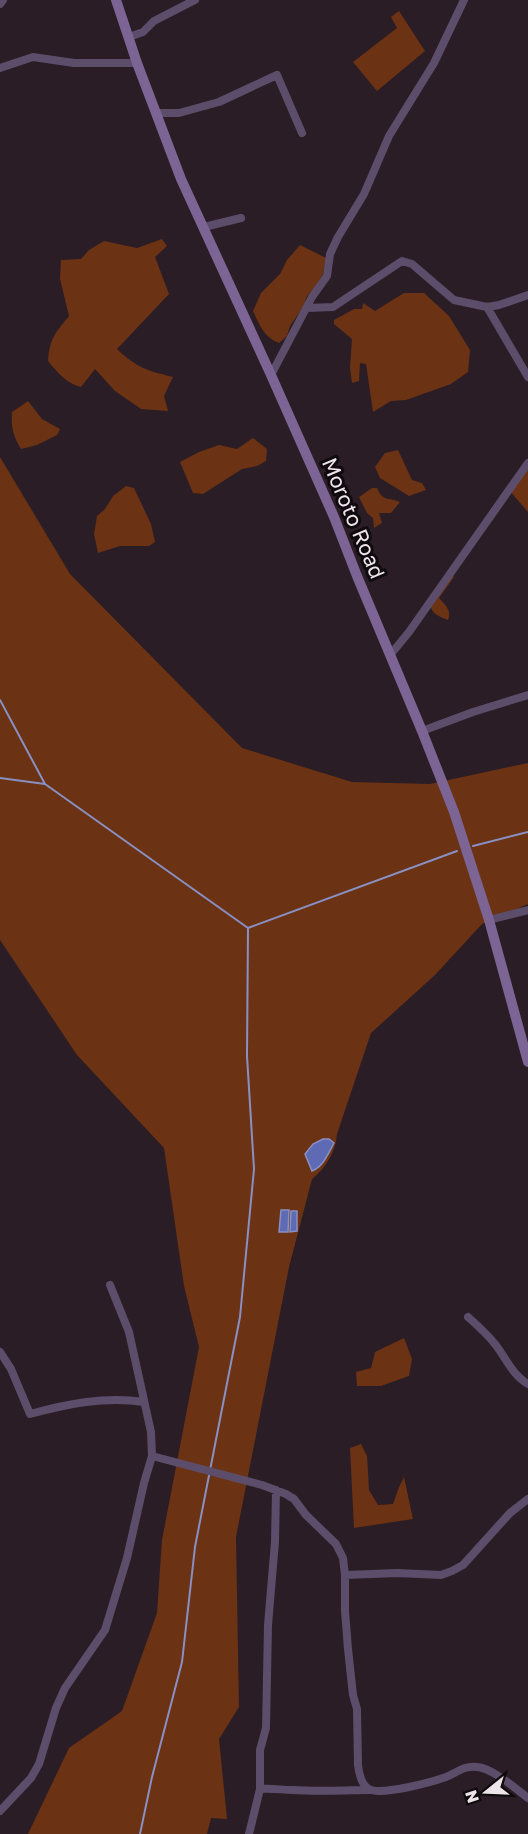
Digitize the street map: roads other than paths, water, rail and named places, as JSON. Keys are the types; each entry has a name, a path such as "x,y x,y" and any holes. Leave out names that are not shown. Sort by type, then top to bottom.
{"main road":[{"name":"Moroto Road","path":"116,0 137,63 182,179 334,517 423,731 454,812 489,920 528,1062"}],"street":[{"path":"129,37 142,32 154,21 195,0"},
{"path":"271,375 312,297 327,276 330,254 338,237 364,194 389,136 434,63 464,0"},
{"path":"0,68 33,57 74,63 137,63"},
{"path":"156,113 179,113 219,102 277,75 302,133"},
{"path":"204,227 241,218"},
{"path":"308,308 333,307 402,261 412,264 454,300 487,307 528,295"},
{"path":"487,307 528,377"},
{"path":"391,654 409,632 528,463"},
{"path":"423,731 528,695"},
{"path":"489,920 528,909"},
{"path":"0,1811 31,1778 39,1764 56,1708 65,1688 105,1630 127,1558 152,1456 151,1432 129,1332 110,1285"},
{"path":"468,1317 485,1333 522,1381 528,1384"},
{"path":"0,1352 30,1414 99,1400 144,1402"},
{"path":"152,1456 286,1494 294,1499 306,1515 336,1544 343,1558 345,1575 348,1649 353,1695 357,1709 359,1748 357,1765 364,1785 370,1790"},
{"path":"249,1834 260,1789 261,1750 266,1728 268,1625 275,1542 276,1490"},
{"path":"345,1575 398,1573 441,1575 452,1571 463,1565 510,1513 528,1499"},
{"path":"260,1789 391,1790 444,1778 462,1769 476,1767 490,1771 528,1798"}],"water":[{"path":"329,1139 334,1143 322,1163 312,1171 305,1154 313,1144"},
{"path":"281,1210 289,1210 288,1232 279,1232"},
{"path":"291,1211 297,1211 297,1231 290,1232"}],"waterway":[{"path":"0,700 45,784 248,928"},
{"path":"0,778 45,784"},
{"path":"473,846 528,832"},
{"path":"248,928 457,851"},
{"path":"140,1834 152,1777 182,1662 195,1547 240,1317 254,1169 247,1056 248,928"}]}
